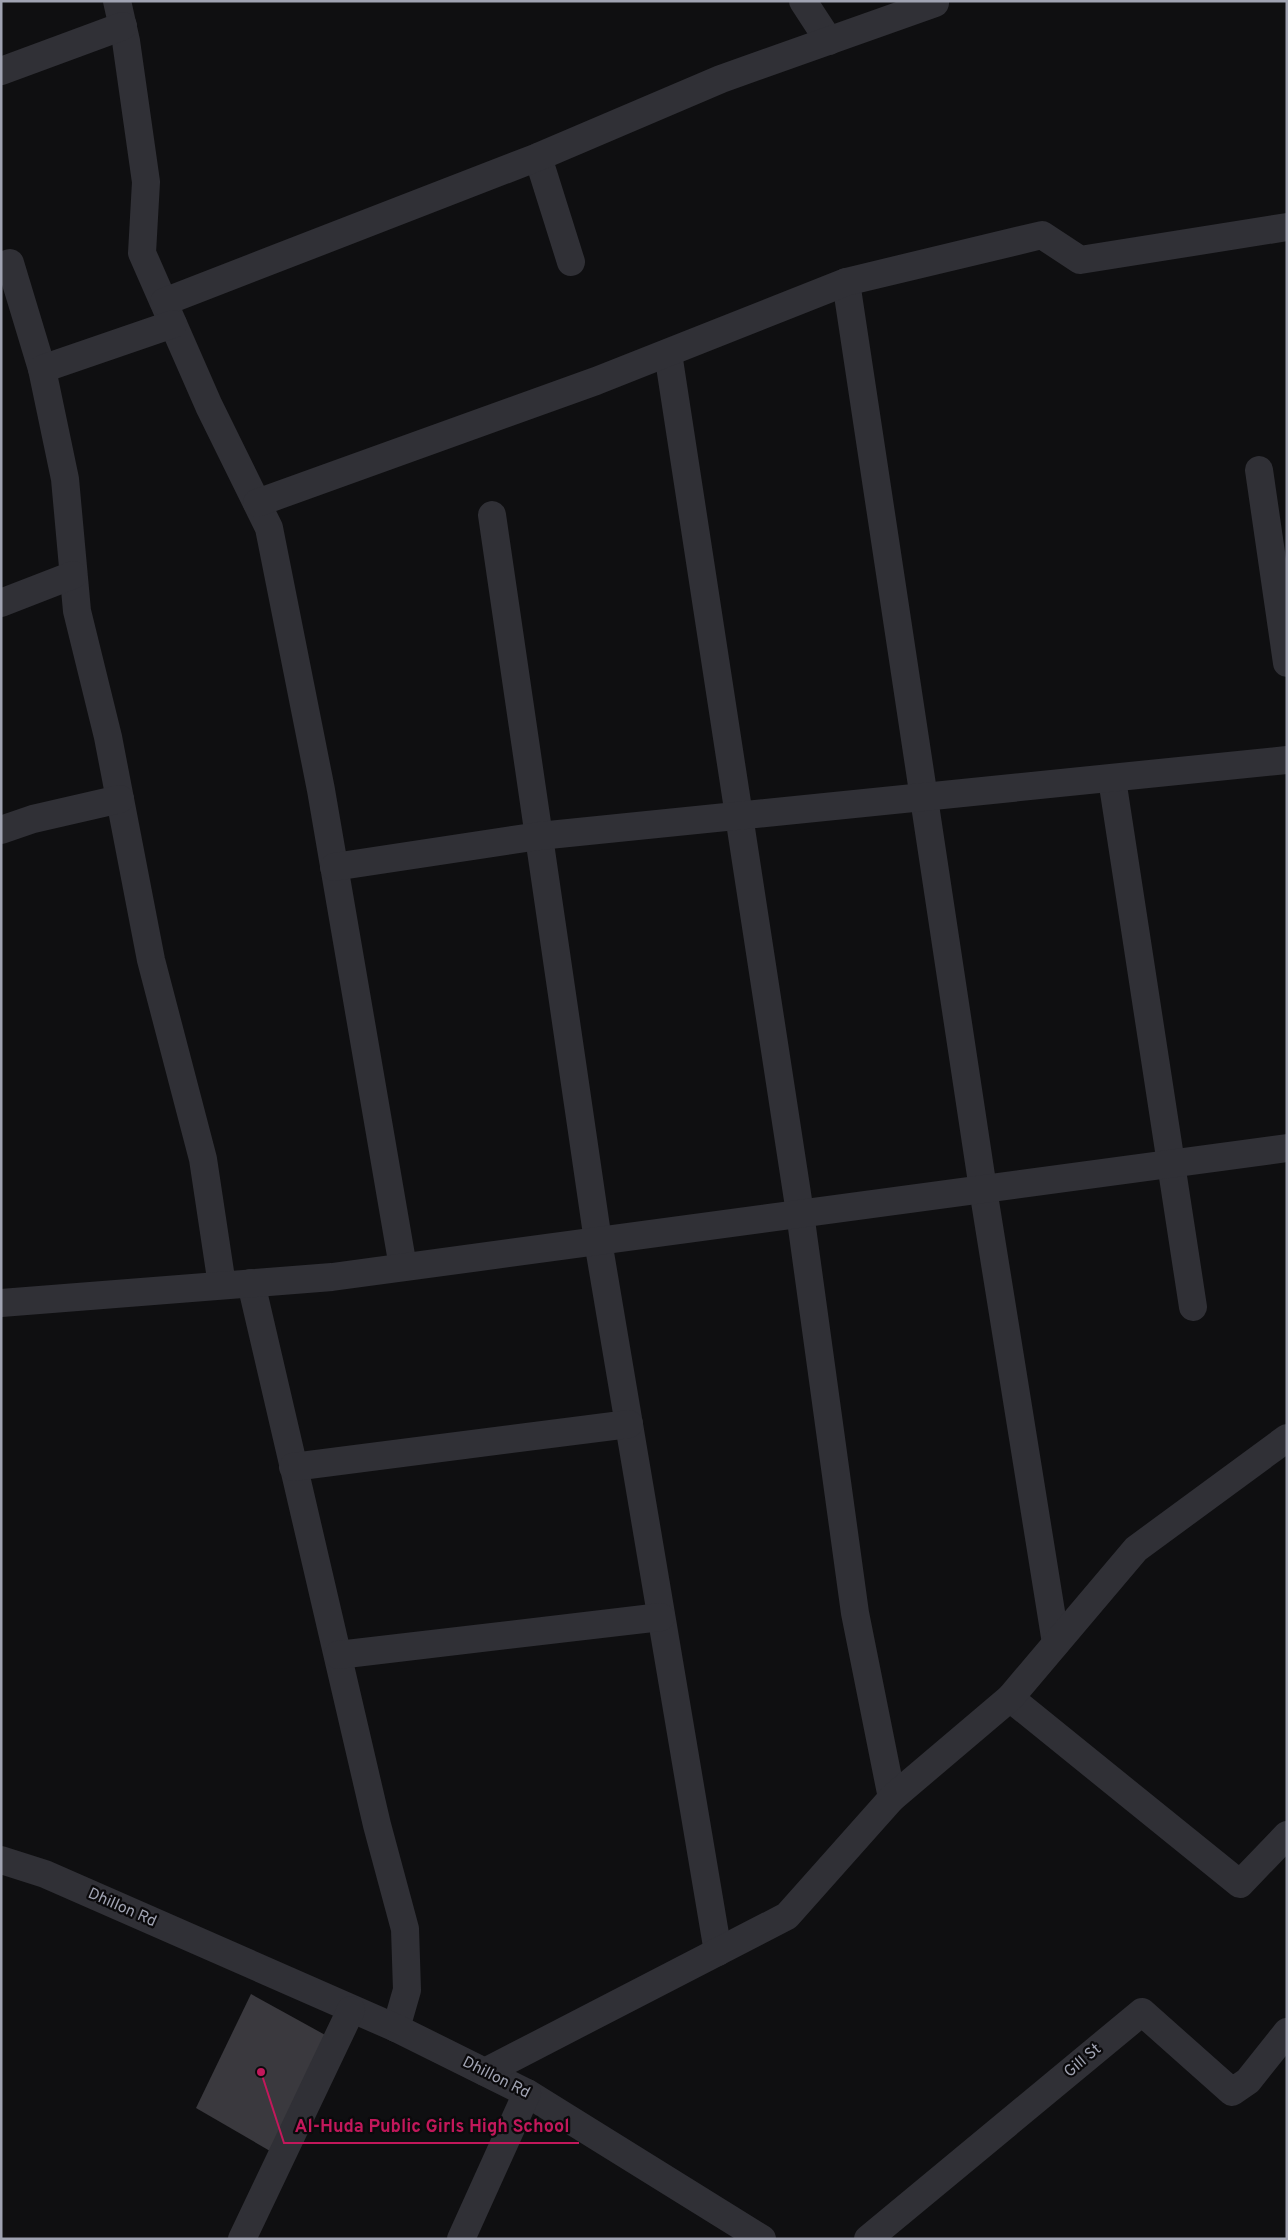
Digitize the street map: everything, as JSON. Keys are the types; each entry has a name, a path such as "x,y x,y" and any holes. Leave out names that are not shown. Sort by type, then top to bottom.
{"street":[{"path":"803,1 829,41"},
{"path":"42,369 169,313 721,79 936,3"},
{"path":"1,71 120,14 146,182 142,253 210,406 269,528 334,867 403,1267"},
{"path":"538,157 571,262"},
{"path":"258,503 586,385 846,282 1042,235 1080,260 1287,227"},
{"path":"1,266 10,263 42,369 65,480 77,612 108,737 151,960 203,1159 222,1285"},
{"path":"846,282 983,1188 1056,1643"},
{"path":"668,353 800,1213 855,1613 892,1798"},
{"path":"1259,470 1287,663"},
{"path":"492,515 598,1241 718,1952"},
{"path":"1,603 73,575"},
{"path":"334,867 539,836 1287,760"},
{"path":"1112,779 1193,1307"},
{"path":"1,830 33,819 120,799"},
{"path":"1,1304 332,1277 1287,1148"},
{"path":"250,1283 404,1929 407,1990 396,2028"},
{"path":"294,1467 629,1424"},
{"path":"484,2072 787,1916 892,1798 1010,1698 1136,1549 1287,1438"},
{"path":"338,1655 661,1618"},
{"path":"1010,1698 1240,1884 1287,1835"},
{"name":"Dhillon Rd","path":"1,1860 45,1874 351,2010 396,2028 527,2093 762,2239"},
{"path":"242,2239 351,2010"},
{"name":"Gill St","path":"868,2239 1142,2012 1232,2092 1248,2081 1287,2032"},
{"path":"461,2239 527,2093"}],"building":[{"path":"251,1994 327,2036 270,2151 196,2108"}],"place":[{"name":"Al-Huda Public Girls High School","path":"261,2072"}]}
